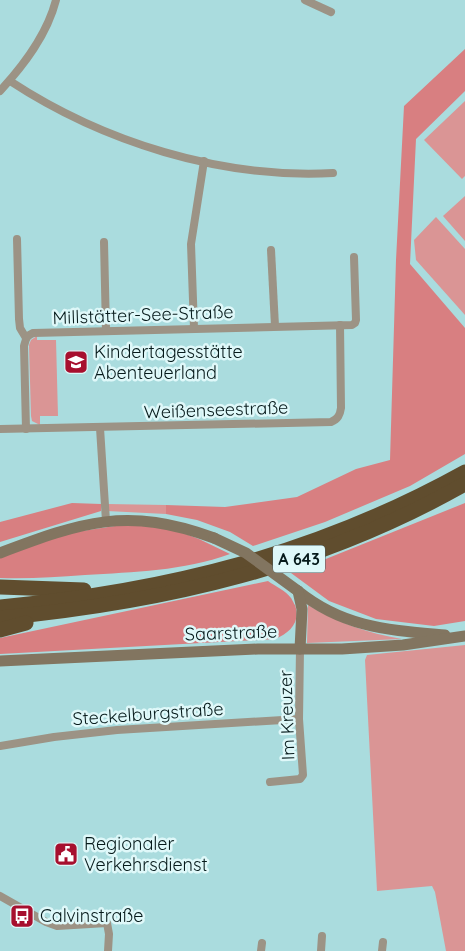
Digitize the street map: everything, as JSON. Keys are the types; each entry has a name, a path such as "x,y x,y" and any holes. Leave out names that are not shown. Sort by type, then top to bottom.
{"highway":[{"name":"A 643","path":"0,607 120,591 226,569 305,545 373,518 465,472"},
{"name":"A 643","path":"0,618 66,611 191,589 293,561 382,527 465,484"},
{"path":"0,587 120,591"},
{"path":"0,630 66,611"}],"main road":[{"name":"Saarstraße","path":"0,553 66,529 106,521 130,520 167,524 190,529 246,553 328,611 352,621 380,629 464,636"},
{"path":"298,591 302,609 300,649"},
{"path":"258,649 287,643 302,628"},
{"name":"Saarstraße","path":"0,661 258,649 342,649 403,645 464,636"}],"street":[{"path":"0,91 36,48 48,24 56,0"},
{"path":"305,0 331,12"},
{"path":"10,81 44,102 114,136 161,152 266,173 333,173"},
{"path":"194,328 191,244 204,161"},
{"path":"17,239 19,319 20,328 26,338 24,346 26,429"},
{"path":"104,242 106,330"},
{"path":"271,250 275,326"},
{"name":"Millstätter-See-Straße","path":"26,338 32,333 354,324 354,257"},
{"name":"Weißenseestraße","path":"0,430 331,422 336,420 342,408 340,325"},
{"path":"100,428 106,521"},
{"name":"Im Kreuzer","path":"270,782 302,777 304,772 300,719 300,649"},
{"name":"Steckelburgstraße","path":"0,746 54,737 117,730 300,719"},
{"path":"0,896 46,922 57,926 107,923 109,934 108,951"},
{"path":"321,951 322,936"},
{"path":"382,942 382,951"}],"shaded area":[{"path":"465,49 465,91 416,139 410,264 465,328 465,454 410,486 325,522 253,546 230,532 197,520 166,514 166,505 225,507 297,497 356,469 390,460 396,260 404,106"},
{"path":"465,101 465,176 462,179 424,140"},
{"path":"465,196 465,241 443,216"},
{"path":"436,217 465,249 465,315 416,260 414,240"},
{"path":"37,336 37,340 56,340 58,416 40,416 40,425 32,421 31,416 29,345 31,340"},
{"path":"72,503 101,504 101,511 0,542 0,522"},
{"path":"465,503 465,621 434,626 376,619 329,601 291,573"},
{"path":"107,504 166,505 166,514 107,511"},
{"path":"128,524 175,530 230,554 194,564 158,570 53,577 0,578 0,556 69,533"},
{"path":"268,581 289,595 295,605 297,617 290,630 275,639 0,654 0,638"},
{"path":"308,605 330,617 353,626 377,634 402,639 307,643"},
{"path":"465,645 465,951 446,951 435,892 432,886 377,891 365,660 367,655"}],"place":[{"name":"Kindertagesstätte Abenteuerland","path":"76,362"},
{"name":"Regionaler Verkehrsdienst","path":"66,854"},
{"name":"Calvinstraße","path":"22,916"}]}
